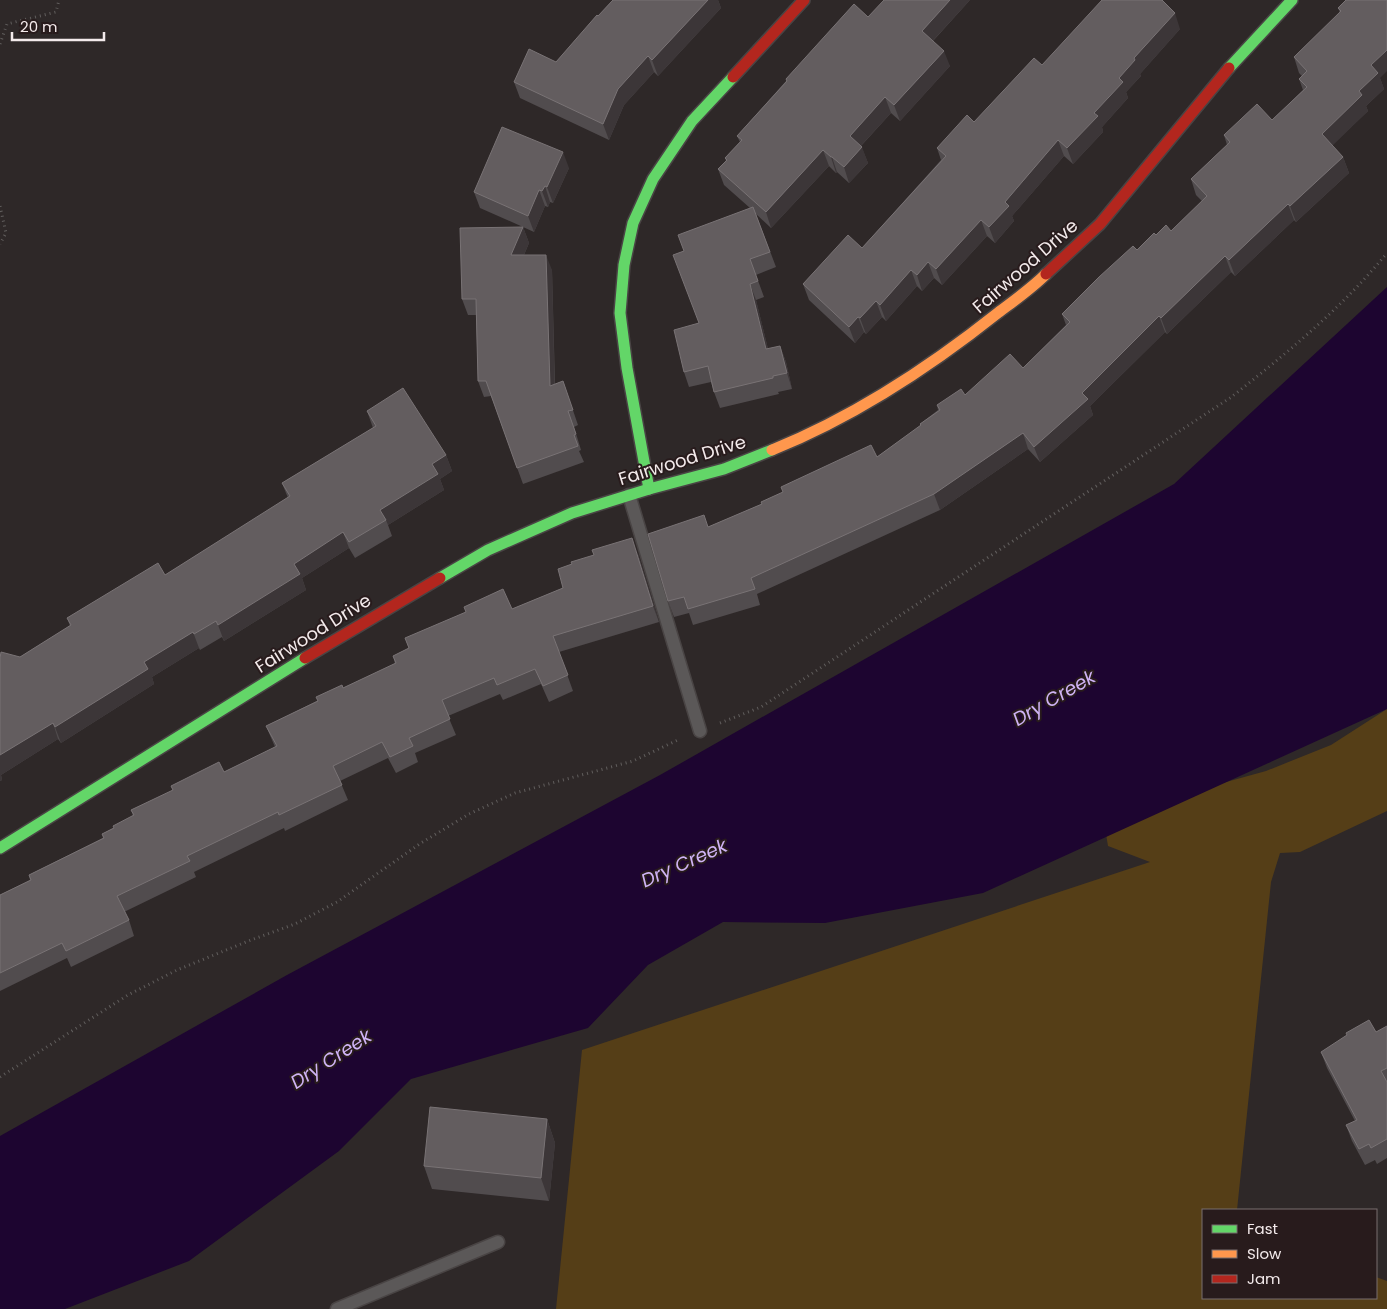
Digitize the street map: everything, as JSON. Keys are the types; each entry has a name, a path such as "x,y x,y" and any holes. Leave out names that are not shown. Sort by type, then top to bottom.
{"street":[{"path":"649,489 627,368 620,313 624,265 632,223 653,179 692,121 804,0"},
{"name":"Fairwood Drive","path":"0,848 340,636 496,546 572,513 629,494 724,468 799,438 888,391 969,336 1042,278 1100,224 1230,67 1292,0"}],"lane":[{"path":"629,494 700,731"},
{"path":"337,1309 498,1242"}],"path":[{"path":"0,44 7,24 56,12 59,0"},
{"path":"0,206 6,233 0,244"}],"shaded area":[{"path":"1387,709 1387,811 1300,852 1280,853 1271,882 1237,1209 1202,1209 1202,1299 1377,1299 1377,1277 1387,1281 1387,1309 556,1309 582,1050 1150,862 1108,846 1103,816 1266,771 1331,745"}],"water":[{"name":"Dry Creek","path":"1387,287 1387,709 983,893 825,923 723,922 648,965 588,1028 411,1079 339,1151 189,1261 65,1309 0,1309 0,1136 287,975 660,775 1174,484"}],"building":[{"path":"613,0 708,0 652,60 648,56 618,89 603,124 514,82 529,49 556,62 597,15"},
{"path":"884,0 950,0 922,31 944,51 894,105 885,97 850,136 862,147 844,167 823,150 766,212 718,169 727,160 725,158 742,140 737,136 854,4 868,17"},
{"path":"1102,0 1162,0 1175,13 1134,58 1135,60 1119,78 1123,82 1094,113 1098,116 1067,148 1058,140 1005,202 1009,206 989,227 981,220 936,269 928,262 917,275 911,270 880,305 876,301 849,327 803,284 848,235 862,248 946,156 937,148 967,115 974,122 1034,58 1042,65"},
{"path":"1346,0 1387,0 1387,50 1371,65 1378,73 1359,91 1362,95 1322,134 1343,157 1290,206 1288,204 1229,260 1225,256 1161,318 1159,316 1082,393 1088,399 1034,447 1023,433 934,494 751,578 755,589 688,609 684,597 668,601 648,534 704,515 708,527 762,504 761,502 783,492 781,487 871,445 877,457 940,410 937,405 961,389 965,395 1010,354 1023,368 1070,322 1062,314 1099,277 1133,246 1137,250 1154,233 1156,235 1166,225 1171,231 1207,196 1191,179 1230,142 1224,135 1257,104 1272,120 1307,87 1299,79 1307,71 1294,57 1341,11 1338,8"},
{"path":"502,127 563,152 547,187 545,186 542,191 539,190 528,216 474,192"},
{"path":"753,207 770,252 750,259 758,281 750,284 766,349 780,346 787,373 714,392 708,366 684,372 674,330 699,323 673,255 684,251 678,235"},
{"path":"523,227 511,255 546,255 550,386 563,381 573,410 568,411 578,446 517,468 486,381 478,381 476,299 462,299 460,228"},
{"path":"403,388 446,455 432,464 438,474 380,510 386,520 349,542 343,532 294,564 300,574 218,625 216,621 194,634 193,632 144,662 148,669 55,727 53,723 0,755 1,652 20,657 71,625 67,618 158,563 165,575 290,496 282,483 376,426 367,411"},
{"path":"632,538 653,606 553,636 568,675 543,686 535,669 497,685 494,678 442,700 450,719 409,738 413,746 390,757 382,742 333,766 342,785 279,815 278,812 187,856 190,861 117,896 129,920 66,951 62,943 0,973 0,895 31,880 29,875 104,838 102,834 134,815 131,810 173,790 171,786 219,762 224,772 277,746 266,726 318,701 316,697 342,685 343,688 396,663 393,656 409,648 405,638 466,612 464,607 503,589 512,609 563,588 558,569 572,564 571,562 594,555 592,550"},
{"path":"1369,1020 1376,1032 1387,1026 1387,1068 1381,1071 1387,1082 1387,1139 1371,1148 1369,1144 1359,1149 1346,1125 1357,1120 1321,1052 1347,1035 1346,1033"},
{"path":"430,1107 547,1119 541,1178 424,1166"}],"traffic: fast":[{"path":"1229,68 1292,0"},
{"path":"649,489 627,368 620,313 624,265 633,223 653,179 692,121 733,77"},
{"path":"440,578 488,550 572,513 649,489 724,469 772,450"},
{"path":"0,848 305,658"}],"traffic: slow":[{"path":"772,450 832,422 890,389 946,352 1046,274"}],"traffic: jam":[{"path":"733,77 804,0"},
{"path":"1046,274 1100,224 1229,68"},
{"path":"305,658 440,578"}]}
